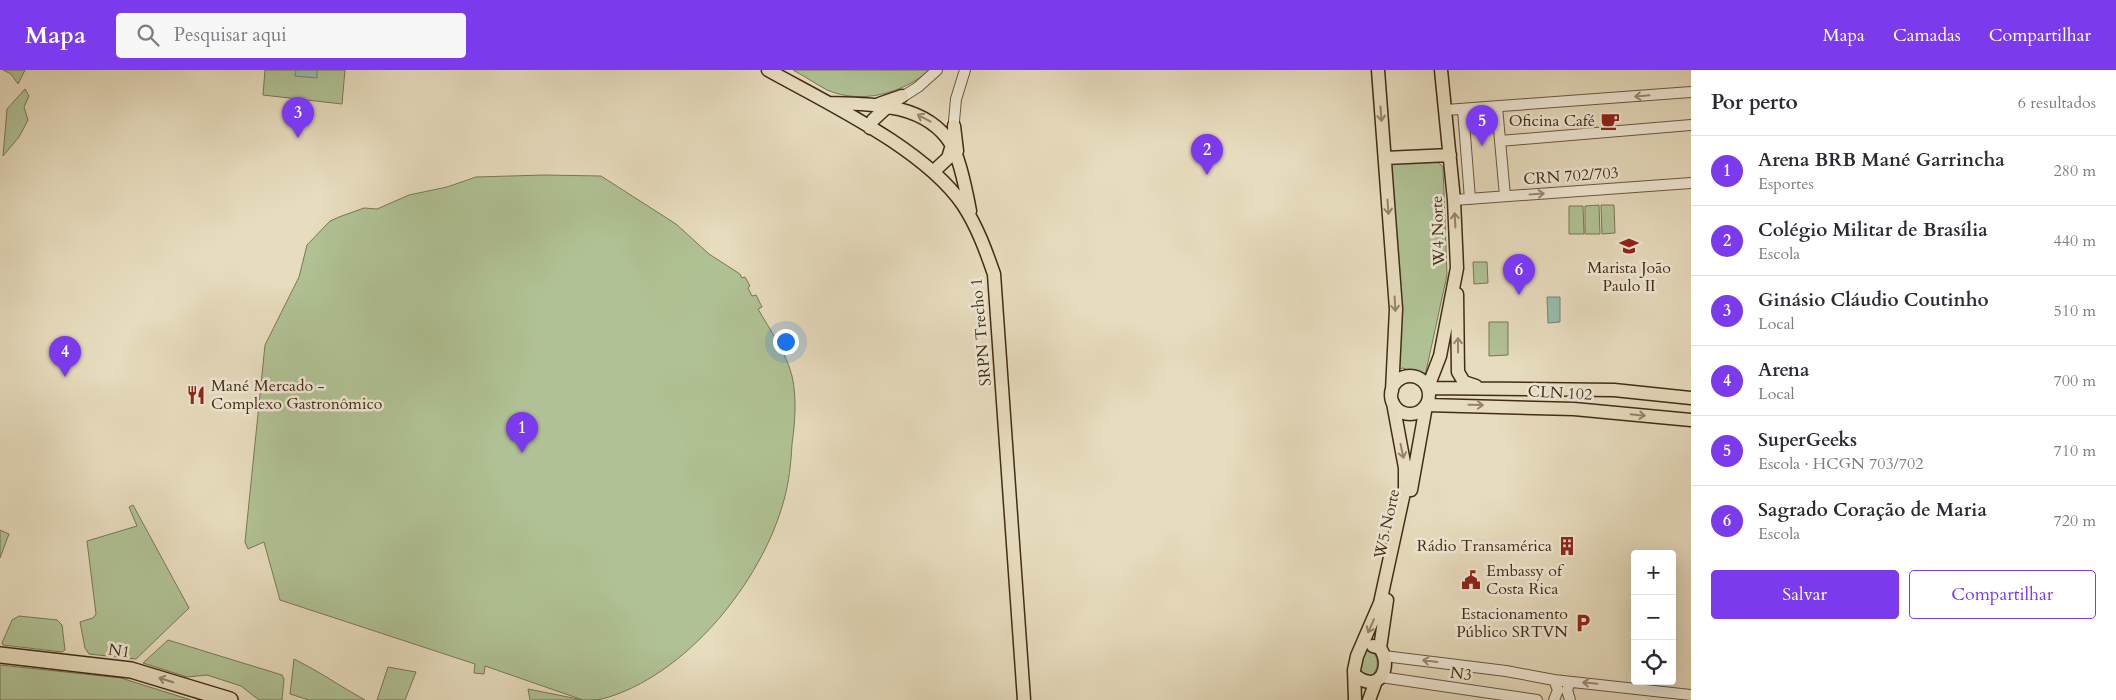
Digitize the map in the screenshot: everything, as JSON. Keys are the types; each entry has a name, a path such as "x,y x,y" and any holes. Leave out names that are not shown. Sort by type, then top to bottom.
{"highway":[{"name":"N1","path":"0,655 131,670 230,700"}],"main road":[{"name":"SRPN Trecho 1","path":"768,70 870,128 899,146 933,172 963,205 973,223 994,274 1024,700"},
{"path":"1355,700 1355,663 1380,603 1405,488 1405,468 1392,397 1396,309 1378,70"},
{"name":"W4 Norte","path":"1428,388 1440,356 1457,268 1454,200 1441,70"},
{"path":"869,106 902,96"},
{"path":"826,103 887,107 921,116 941,131 952,145 973,223"},
{"path":"870,128 873,120 887,107"},
{"path":"954,126 958,164"},
{"path":"933,172 948,158 952,145"},
{"path":"1385,158 1450,155"},
{"path":"1457,268 1458,372 1464,382 1491,388"},
{"path":"1408,376 1416,377 1423,381 1430,393 1427,405 1418,413 1406,414 1400,412 1392,397 1400,379 1408,376"},
{"name":"CLN 102","path":"1428,388 1614,390 1691,398"},
{"path":"1515,388 1515,406"},
{"name":"CLN 102","path":"1427,405 1574,409 1691,420"},
{"name":"W5 Norte","path":"1382,652 1387,601 1408,506 1427,405"},
{"path":"1360,648 1366,646 1382,652 1384,670 1369,700"},
{"path":"1356,676 1364,681 1378,679"}],"street":[{"path":"887,107 918,87 937,70"},
{"path":"952,145 956,99 965,70"},
{"path":"1446,110 1691,92"},
{"path":"1497,107 1505,196"},
{"path":"1463,110 1470,199"},
{"path":"1500,141 1691,125"},
{"name":"CRN 702/703","path":"1454,200 1691,183"},
{"path":"1382,652 1554,680 1691,695"},
{"name":"N3","path":"1378,679 1537,700"},
{"path":"1554,680 1558,690 1554,700"},
{"path":"1570,682 1567,690 1570,700"}],"green space":[{"path":"3,70 25,70 18,84 11,74"},
{"path":"265,70 345,70 342,104 263,95"},
{"path":"793,70 930,70 907,85 895,90 882,94 854,96 827,90"},
{"path":"25,89 29,96 24,107 28,120 19,137 3,156 7,109"},
{"path":"1436,160 1443,167 1447,275 1425,376 1403,368 1393,370 1391,167 1394,164"},
{"path":"601,176 676,224 709,254 740,274 742,278 745,277 750,286 748,288 752,296 756,295 762,307 758,309 786,358 795,393 795,419 784,500 773,531 758,563 739,593 716,622 690,648 662,670 633,687 597,700 583,700 485,666 484,674 474,673 475,664 280,600 264,542 248,549 245,542 265,345 299,277 307,245 330,221 364,208 377,209 409,195 447,187 476,177"},
{"path":"1599,205 1600,234 1585,234 1585,206"},
{"path":"1601,205 1614,205 1615,233 1602,234"},
{"path":"1569,206 1583,206 1584,234 1569,234"},
{"path":"1473,262 1487,262 1488,283 1474,284"},
{"path":"1489,322 1508,322 1508,355 1489,356"},
{"path":"133,505 189,608 136,659 89,654 85,648 80,622 93,618 96,614 87,541 137,526 129,507"},
{"path":"0,530 9,534 0,558"},
{"path":"19,616 57,620 62,625 65,650 62,652 3,645 2,643 12,620"},
{"path":"168,640 282,675 284,679 282,700 259,700 241,686 207,675 187,677 143,663"},
{"path":"1366,650 1372,651 1377,660 1377,667 1372,677 1357,672 1360,656"},
{"path":"294,659 365,700 309,700 290,694"},
{"path":"0,665 121,678 191,700 0,700"},
{"path":"388,667 416,672 405,700 377,700"},
{"path":"528,689 583,700 530,700"}],"water":[{"path":"296,70 317,70 317,78 295,76"},
{"path":"1547,297 1560,297 1560,322 1548,323"}],"place":[{"name":"Oficina Café","path":"1610,121"},
{"name":"Ginásio Cláudio Coutinho","path":"298,138"},
{"name":"SuperGeeks","path":"1482,146"},
{"name":"Colégio Militar de Brasília","path":"1207,175"},
{"name":"Marista João Paulo II","path":"1629,246"},
{"name":"Sagrado Coração de Maria","path":"1519,295"},
{"name":"Arena","path":"65,377"},
{"name":"Mané Mercado - Complexo Gastronômico","path":"196,395"},
{"name":"Arena BRB Mané Garrincha","path":"522,453"},
{"name":"Rádio Transamérica","path":"1567,546"},
{"name":"Embassy of Costa Rica","path":"1471,580"},
{"name":"Estacionamento Público SRTVN","path":"1583,623"}]}
